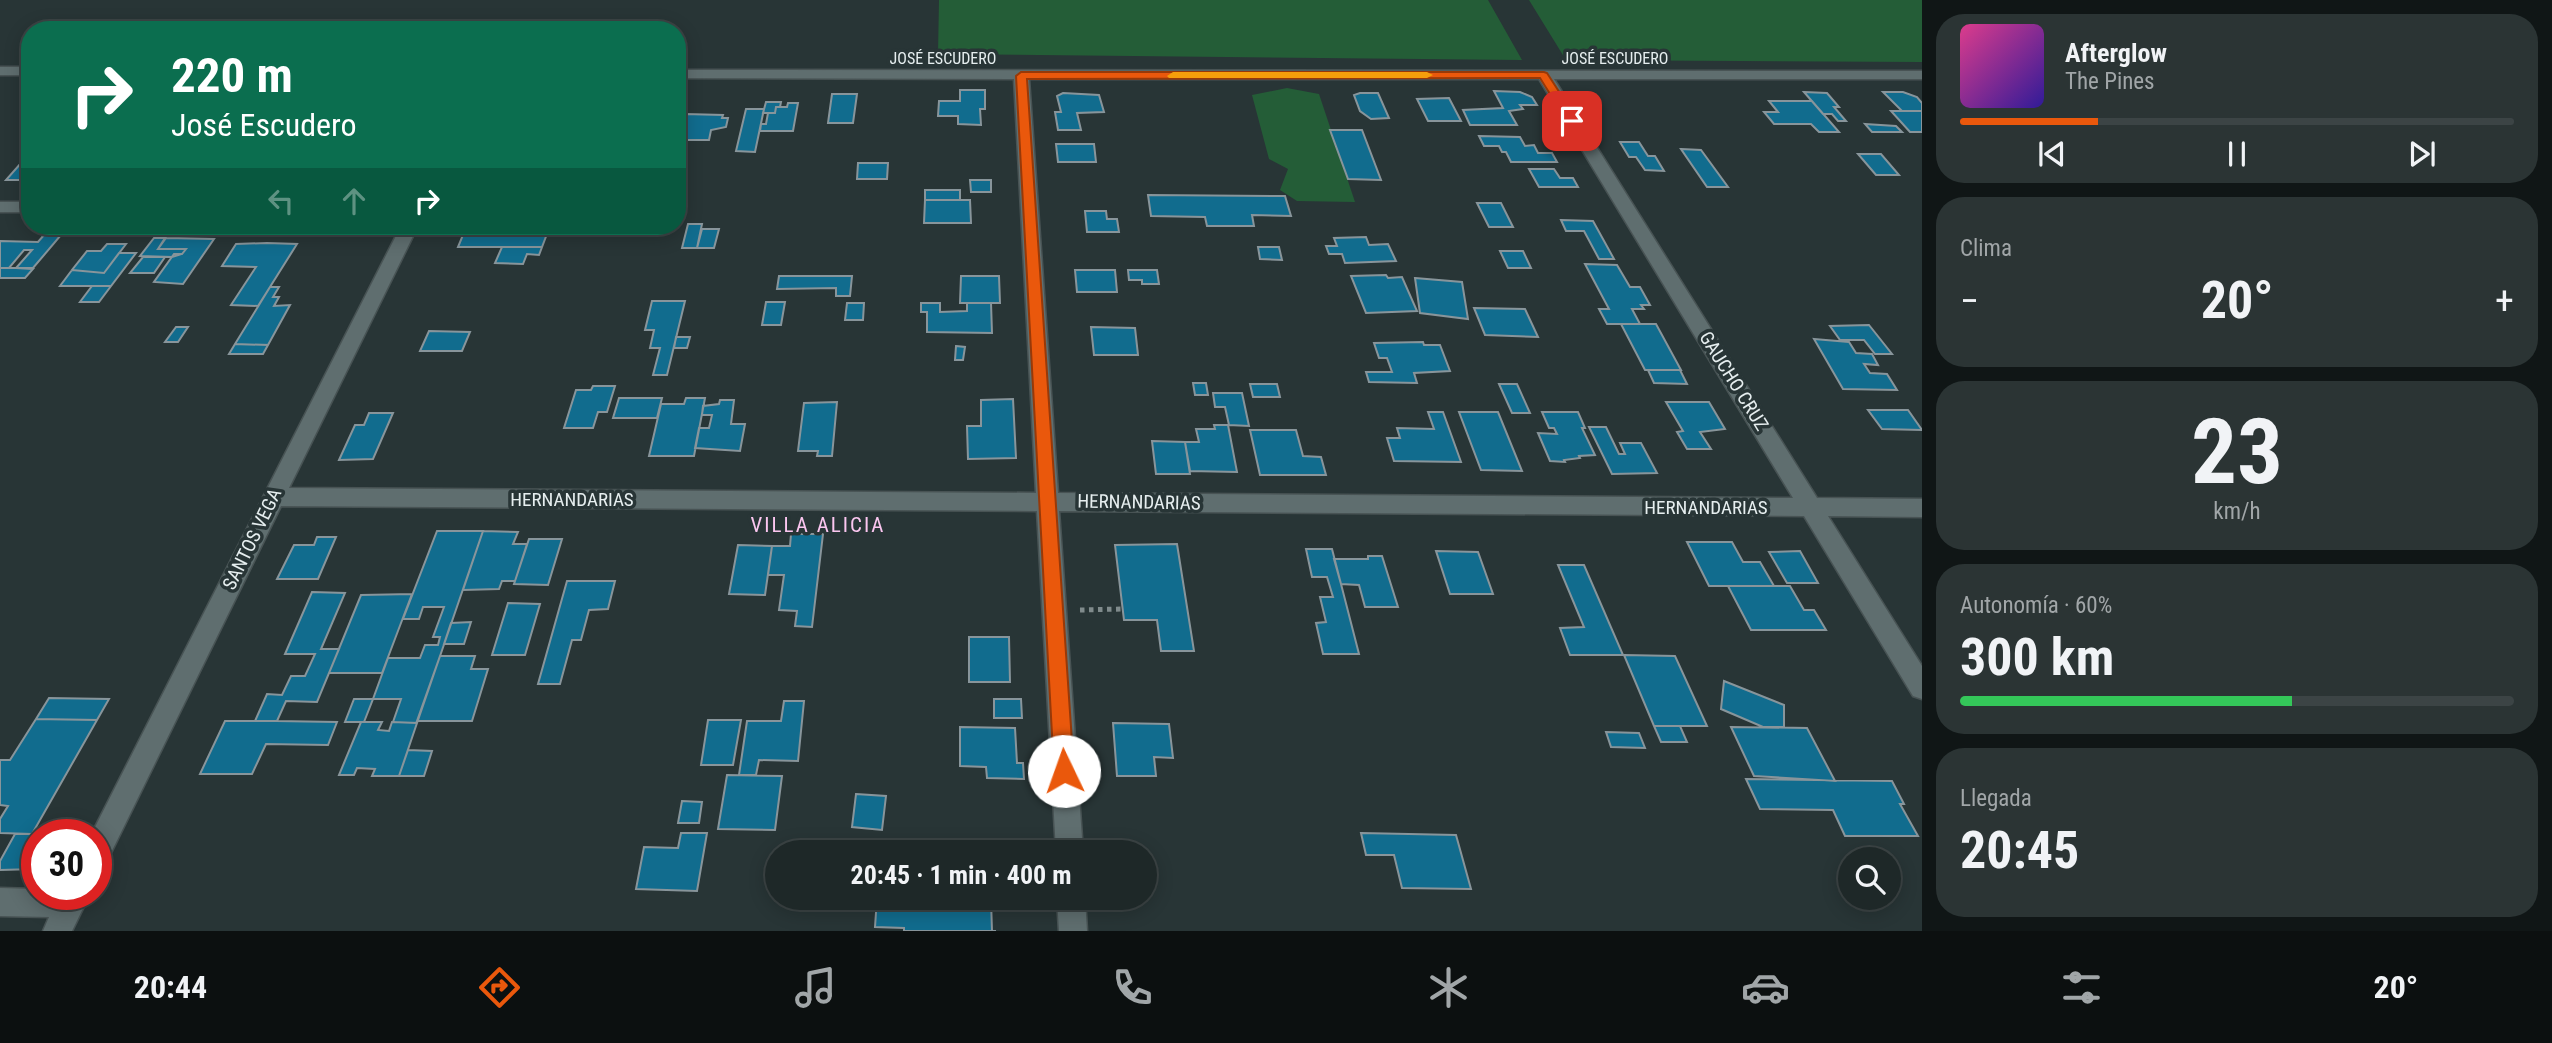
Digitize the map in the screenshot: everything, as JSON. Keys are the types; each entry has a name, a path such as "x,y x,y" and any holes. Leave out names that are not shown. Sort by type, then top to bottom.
{"street":[{"path":"0,71 21,71"},
{"name":"JOSÉ ESCUDERO","path":"686,74 1922,76"},
{"name":"GAUCHO CRUZ","path":"1544,75 1922,688"},
{"path":"1021,76 1068,840"},
{"path":"0,207 21,207"},
{"name":"SANTOS VEGA","path":"112,821 404,235"},
{"name":"HERNANDARIAS","path":"273,497 1922,508"},
{"path":"0,902 21,901"},
{"path":"57,931 67,910"},
{"path":"1072,910 1073,931"}],"path":[{"path":"1054,610 1123,609"}],"green space":[{"path":"939,0 1488,0 1522,60 938,54"},
{"path":"1529,0 1922,0 1922,62 1566,60"},
{"path":"1287,88 1319,94 1355,202 1297,201 1280,190 1288,169 1269,159 1252,95"}],"building":[{"path":"960,90 985,90 985,109 980,109 981,125 958,124 958,116 938,116 939,101 960,101"},
{"path":"1494,91 1520,92 1532,97 1537,105 1520,105 1523,109 1509,111 1517,125 1470,125 1463,110 1503,108"},
{"path":"1804,92 1827,93 1846,121 1838,121 1832,114 1823,114"},
{"path":"1883,92 1903,92 1917,97 1922,103 1922,111 1902,111"},
{"path":"1063,93 1099,95 1104,112 1077,113 1081,130 1058,130 1055,112 1061,112 1057,96"},
{"path":"1378,93 1389,118 1371,119 1360,111 1354,95"},
{"path":"832,94 857,94 853,123 828,123"},
{"path":"1449,98 1461,121 1428,121 1417,99"},
{"path":"1769,101 1812,101 1839,132 1819,132 1811,124 1774,124 1764,112 1778,112"},
{"path":"766,102 781,102 775,113 763,113"},
{"path":"788,103 798,103 793,131 760,131 761,124 766,124 768,113 775,113 776,107 787,107"},
{"path":"746,109 764,109 755,152 736,151"},
{"path":"1891,111 1922,111 1922,132 1910,132"},
{"path":"686,114 723,115 722,118 728,118 726,127 711,130 709,140 686,140"},
{"path":"1865,124 1896,126 1902,132 1872,132"},
{"path":"1330,130 1362,130 1381,180 1348,179"},
{"path":"1479,136 1520,137 1525,146 1534,145 1538,153 1552,153 1557,162 1511,162 1499,146 1484,146"},
{"path":"1620,142 1639,142 1648,156 1655,156 1664,171 1645,170 1636,157 1629,157"},
{"path":"1056,144 1094,144 1096,162 1058,162"},
{"path":"1681,149 1701,150 1728,187 1707,187"},
{"path":"1858,154 1881,154 1899,175 1876,175"},
{"path":"21,163 21,180 6,180"},
{"path":"858,163 888,163 887,179 857,179"},
{"path":"1529,169 1554,169 1560,178 1573,178 1578,187 1539,187"},
{"path":"970,180 991,180 991,192 971,192"},
{"path":"925,190 960,190 960,200 925,200"},
{"path":"1148,195 1285,196 1291,216 1252,215 1254,226 1207,226 1205,217 1151,216"},
{"path":"925,200 970,200 971,223 924,223"},
{"path":"1477,203 1501,203 1513,227 1489,227"},
{"path":"1085,211 1106,211 1107,219 1117,219 1119,232 1087,232"},
{"path":"1561,220 1593,221 1614,259 1599,259 1584,231 1566,231"},
{"path":"688,224 702,224 697,248 682,248"},
{"path":"702,229 719,229 714,248 697,248"},
{"path":"44,235 61,235 33,268 16,268 32,250 24,250 9,268 0,268 0,241 38,242"},
{"path":"463,235 547,235 542,247 458,247"},
{"path":"1366,237 1369,245 1388,244 1396,261 1345,263 1342,254 1329,254 1326,246 1337,246 1334,238"},
{"path":"154,238 165,238 158,249 186,249 182,254 172,257 140,256"},
{"path":"166,238 214,239 183,284 154,282 174,254 182,254 186,249 158,249"},
{"path":"107,244 126,244 104,273 72,270 87,251 101,251"},
{"path":"236,244 297,244 258,306 231,305 256,267 222,266"},
{"path":"502,247 542,247 539,255 527,254 523,264 495,263"},
{"path":"1258,247 1279,247 1282,260 1260,259"},
{"path":"1500,251 1523,251 1531,268 1508,268"},
{"path":"119,253 136,253 111,286 60,286 72,270 104,273"},
{"path":"143,257 165,257 154,273 130,273"},
{"path":"1585,264 1617,265 1630,287 1640,287 1650,305 1641,305 1644,309 1632,309 1640,324 1607,324 1599,309 1609,309"},
{"path":"0,268 33,269 25,278 0,278"},
{"path":"1075,270 1115,270 1117,292 1077,292"},
{"path":"1128,270 1157,270 1159,284 1142,284 1142,280 1129,280"},
{"path":"1386,275 1388,278 1402,277 1417,311 1366,313 1351,276"},
{"path":"779,276 852,276 850,296 836,296 836,288 777,289"},
{"path":"961,276 999,276 1000,303 960,303"},
{"path":"1415,278 1462,282 1468,319 1420,313"},
{"path":"92,286 111,286 99,302 80,302"},
{"path":"270,287 279,287 273,297 279,297 274,306 290,305 268,345 235,344"},
{"path":"652,301 685,301 667,375 653,375 660,348 650,348 654,330 645,330"},
{"path":"766,302 785,302 781,325 762,325"},
{"path":"847,303 864,303 863,320 845,320"},
{"path":"921,303 940,303 940,312 967,311 967,303 991,303 992,333 927,332 927,312 921,312"},
{"path":"1474,308 1525,309 1538,337 1485,335"},
{"path":"1621,324 1656,324 1681,370 1645,370"},
{"path":"1869,325 1892,354 1875,354 1864,340 1840,340 1830,326"},
{"path":"176,327 188,327 178,342 165,342"},
{"path":"1091,327 1135,328 1138,355 1094,355"},
{"path":"429,331 470,332 462,351 420,351"},
{"path":"676,337 690,337 687,348 674,348"},
{"path":"1814,339 1849,342 1856,353 1872,354 1878,365 1864,364 1870,373 1887,374 1897,390 1843,389"},
{"path":"1423,342 1424,345 1440,345 1450,371 1414,373 1417,383 1369,382 1366,372 1392,372 1387,358 1379,358 1374,343"},
{"path":"235,344 268,345 263,354 229,354"},
{"path":"956,346 965,347 963,360 955,360"},
{"path":"1648,370 1680,370 1687,384 1654,383"},
{"path":"1193,383 1206,383 1208,395 1195,395"},
{"path":"1250,384 1277,384 1280,397 1253,397"},
{"path":"1499,384 1517,384 1530,413 1512,413"},
{"path":"593,386 615,386 607,412 598,412 593,428 564,428 576,390 591,390"},
{"path":"1213,393 1242,393 1249,426 1229,425 1225,407 1215,407"},
{"path":"619,398 662,398 657,418 613,418"},
{"path":"686,398 705,398 694,456 649,456 661,404 684,404"},
{"path":"1013,399 1016,458 968,459 967,426 981,426 981,400"},
{"path":"720,400 734,400 731,424 745,424 740,451 695,448 699,428 709,428 712,415 702,415 703,406 719,404"},
{"path":"837,402 832,456 817,456 818,451 798,451 804,403"},
{"path":"1666,402 1709,402 1725,429 1700,432 1711,449 1687,449 1677,432 1683,431"},
{"path":"1868,410 1908,410 1922,430 1882,429"},
{"path":"1428,412 1443,412 1461,462 1394,461 1387,438 1400,438 1397,428 1434,429"},
{"path":"1459,412 1498,412 1522,471 1481,470"},
{"path":"1542,412 1578,412 1585,428 1582,428 1595,455 1579,456 1580,458 1564,460 1565,462 1550,461 1538,433 1557,434 1554,428 1549,428"},
{"path":"369,413 393,413 373,459 339,460 355,425 364,425"},
{"path":"1214,425 1228,425 1237,472 1190,471 1185,442 1199,442 1196,429 1215,429"},
{"path":"1589,427 1606,427 1619,454 1625,454 1620,443 1641,443 1657,473 1612,474"},
{"path":"1250,430 1296,430 1303,456 1321,457 1326,475 1260,475"},
{"path":"1152,441 1185,442 1190,474 1156,474"},
{"path":"437,531 483,531 417,723 393,722 401,699 373,699 388,658 420,658 425,645 438,645 440,637 433,637 444,607 423,607 419,619 403,619"},
{"path":"483,531 518,532 513,544 527,544 515,581 502,581 499,589 463,590"},
{"path":"791,534 823,534 812,627 795,626 797,611 779,610 784,575 768,575 772,546 790,546"},
{"path":"317,537 336,537 318,579 277,579 294,545 314,545"},
{"path":"529,539 562,539 548,585 514,584"},
{"path":"1687,542 1732,542 1743,562 1760,562 1774,586 1709,586"},
{"path":"1177,544 1194,651 1161,651 1157,620 1124,620 1115,545"},
{"path":"738,545 772,546 765,595 729,594"},
{"path":"1306,549 1332,549 1359,654 1323,654 1316,623 1326,622 1320,597 1333,597 1327,577 1312,577"},
{"path":"1436,551 1478,552 1493,594 1450,594"},
{"path":"1800,551 1818,583 1787,583 1769,552"},
{"path":"1368,556 1382,556 1398,607 1365,607 1359,585 1341,584 1334,559 1368,559"},
{"path":"1558,565 1584,565 1623,655 1570,655 1560,628 1584,627"},
{"path":"567,581 615,581 608,609 589,610 581,640 572,640 560,684 538,684"},
{"path":"1728,586 1790,586 1804,610 1814,610 1826,630 1751,630"},
{"path":"312,592 345,593 321,649 339,649 317,702 286,701 277,721 255,721 267,694 282,695 291,676 305,676 315,654 285,654"},
{"path":"412,594 382,673 329,673 361,595"},
{"path":"508,603 540,604 525,655 492,655"},
{"path":"471,622 464,644 444,644 451,623"},
{"path":"969,637 1009,637 1010,682 969,682"},
{"path":"1624,655 1675,656 1707,726 1654,726"},
{"path":"440,656 475,656 471,669 488,669 472,721 417,721"},
{"path":"1724,681 1784,705 1784,727 1763,727 1721,709"},
{"path":"49,698 109,699 97,720 36,719"},
{"path":"354,699 373,699 364,722 345,722"},
{"path":"994,699 1021,699 1022,718 994,718"},
{"path":"784,701 804,701 798,761 759,760 756,775 739,775 747,721 781,721"},
{"path":"36,719 97,720 41,819 21,819 21,834 0,833 0,819 8,806 0,805 0,760 10,760"},
{"path":"708,720 741,720 733,765 701,765"},
{"path":"225,721 337,722 328,745 266,744 252,774 200,774"},
{"path":"361,722 382,722 378,730 389,731 392,722 417,723 399,776 372,776 375,769 357,768 354,775 339,775"},
{"path":"1113,723 1169,724 1173,758 1154,757 1156,776 1117,776"},
{"path":"1654,726 1680,726 1687,742 1661,742"},
{"path":"960,727 1015,728 1017,763 1023,763 1024,779 987,778 986,767 960,766"},
{"path":"1731,727 1807,728 1835,781 1754,776"},
{"path":"1606,732 1639,733 1645,748 1611,747"},
{"path":"408,750 432,751 424,776 399,776"},
{"path":"727,775 782,776 775,830 718,829"},
{"path":"1746,779 1892,781 1904,804 1900,804 1918,836 1845,836 1833,810 1760,809"},
{"path":"856,794 886,796 882,830 852,827"},
{"path":"682,801 702,802 699,823 678,823"},
{"path":"681,833 707,833 697,891 636,889 644,847 678,848"},
{"path":"1361,833 1456,835 1471,889 1402,888 1394,855 1366,855"},
{"path":"15,834 21,834 21,869 0,870 0,861"},
{"path":"876,910 991,910 992,931 904,931 904,928 875,927"}],"slow traffic":[{"path":"1173,76 1427,75"}],"district":[{"name":"VILLA ALICIA","path":"818,525"}],"route":[{"path":"1064,771 1021,76 1544,75 1572,121"}]}
